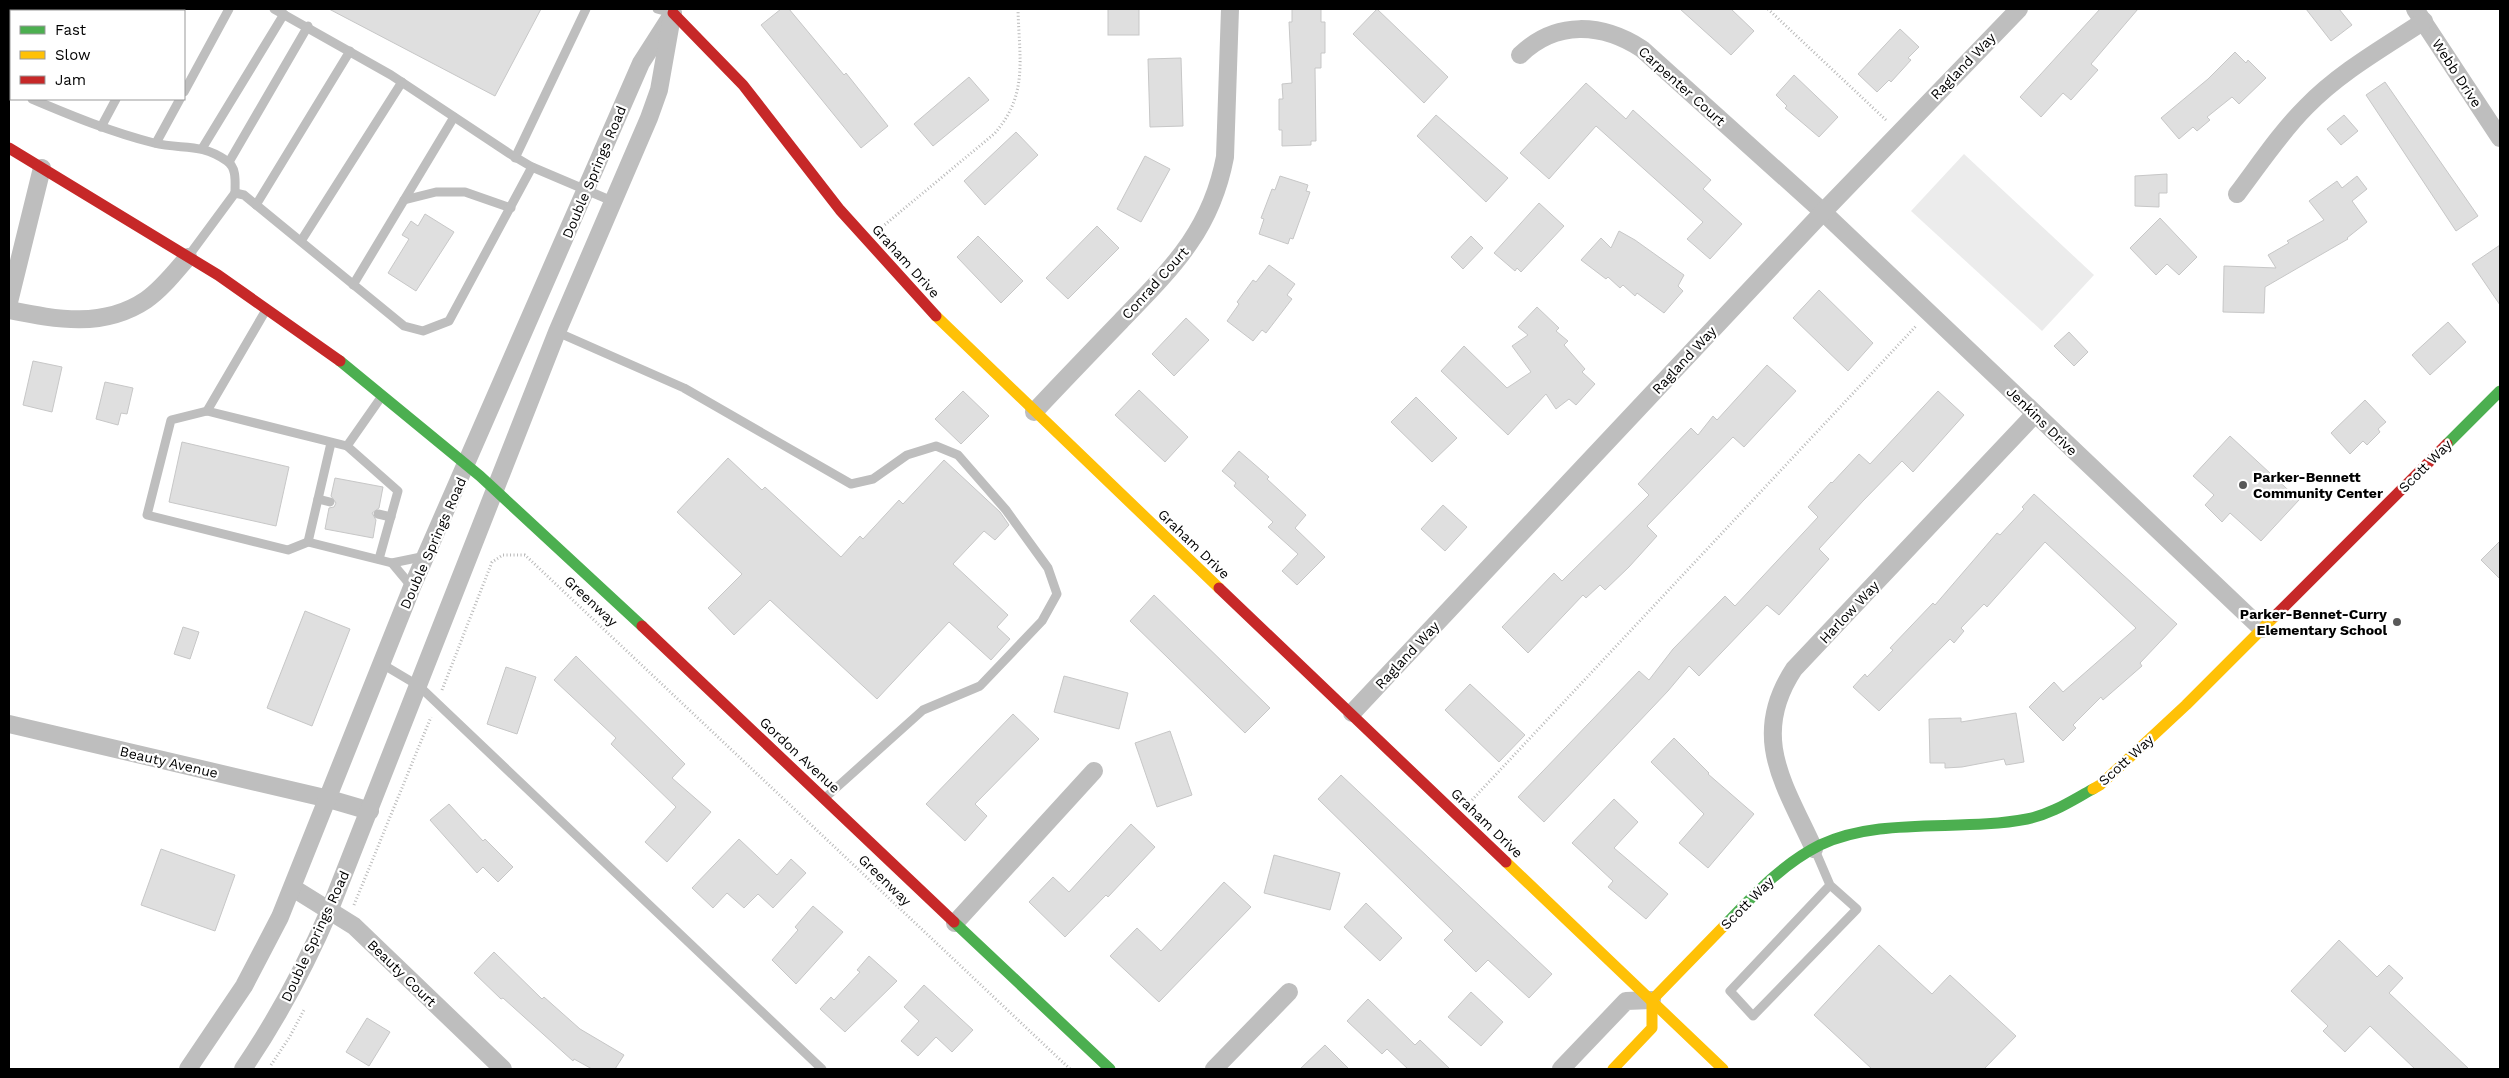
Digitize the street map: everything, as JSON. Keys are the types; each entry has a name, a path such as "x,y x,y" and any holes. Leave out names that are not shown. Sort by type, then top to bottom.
{"street":[{"name":"Conrad Court","path":"1034,412 1168,273 1190,244 1212,205 1220,181 1225,156 1230,9"},
{"name":"Ragland Way","path":"1352,713 1823,212 2019,9"},
{"name":"Graham Drive","path":"668,10 743,85 866,240 930,310 1034,412 1352,713 1723,1069"},
{"name":"Double Springs Road","path":"188,1069 244,986 293,888 412,587 641,63 668,10"},
{"name":"Double Springs Road","path":"243,1069 296,982 330,909 557,332 649,118 660,90 668,10"},
{"name":"Webb Drive","path":"2419,15 2500,138"},
{"path":"2237,194 2280,136 2311,102 2419,15"},
{"name":"Carpenter Court","path":"1520,54 1530,45 1544,38 1575,28 1592,28 1625,38 1642,49 1823,212"},
{"name":"Gordon Avenue","path":"9,148 268,308 383,395 467,464 1110,1069"},
{"path":"9,302 42,168"},
{"name":"Jenkins Drive","path":"1823,212 2262,629"},
{"path":"9,310 71,320 96,319 116,314 146,300 188,257"},
{"name":"Scott Way","path":"1652,1000 1766,883 1783,868 1814,849 1842,837 1865,831 2001,823 2028,819 2053,812 2100,785 2122,767 2500,391"},
{"name":"Harlow Way","path":"1814,849 1778,772 1773,754 1774,718 1785,684 1794,669 2035,414"},
{"name":"Beauty Avenue","path":"9,724 329,799 370,811"},
{"path":"955,923 1094,771"},
{"name":"Beauty Court","path":"293,888 347,921 503,1069"},
{"path":"1214,1069 1289,992"},
{"path":"1561,1069 1626,1001 1652,1000 1652,1028 1613,1069"}],"lane":[{"path":"185,90 229,9"},
{"path":"274,9 308,26 402,82 515,158 586,192 612,201"},
{"path":"515,158 586,9"},
{"path":"203,148 284,14"},
{"path":"229,162 308,26"},
{"path":"256,205 350,51"},
{"path":"300,241 402,82"},
{"path":"36,100 102,127 156,143 203,148 229,162 235,174 235,192 188,257"},
{"path":"102,127 116,100"},
{"path":"156,143 179,100"},
{"path":"353,285 454,117"},
{"path":"235,192 244,195 404,326 424,331 449,321 532,167"},
{"path":"404,200 436,192 465,192 510,208"},
{"path":"207,411 268,308"},
{"path":"557,332 684,388 851,484 873,479 907,455 936,446 958,455 1006,510 1048,568 1057,594 1042,621 980,686 923,710 824,799"},
{"path":"347,446 383,395"},
{"path":"379,559 398,491 347,446 207,411 171,420 147,515 288,550 308,542 392,563 426,556"},
{"path":"308,542 331,443"},
{"path":"318,499 330,502"},
{"path":"378,514 390,517"},
{"path":"392,563 412,587"},
{"path":"382,664 419,686 822,1069"},
{"path":"1814,849 1830,885 1857,910 1753,1016 1730,992 1830,885"}],"path":[{"path":"866,240 994,134 1008,119 1016,100 1020,79 1018,9"},
{"path":"1768,9 1899,133"},
{"path":"1458,815 1929,313"},
{"name":"Greenway","path":"347,921 492,562 503,555 525,555 1070,1069"},
{"path":"268,1069 289,1038 306,1005"}],"shaded area":[{"path":"1964,154 2094,275 2042,331 1911,211"}],"building":[{"path":"329,9 541,9 495,96"},
{"path":"781,9 789,9 844,75 846,73 888,126 861,148 761,25"},
{"path":"1108,9 1139,9 1139,35 1108,35"},
{"path":"1292,9 1321,9 1321,22 1325,22 1325,53 1321,53 1321,68 1315,68 1316,141 1311,141 1311,145 1282,146 1282,130 1279,130 1279,99 1283,99 1282,84 1292,83 1289,22 1292,22"},
{"path":"1377,9 1448,77 1424,103 1353,34"},
{"path":"1680,9 1731,9 1754,31 1731,55"},
{"path":"2100,9 2138,9 2091,64 2098,70 2071,100 2063,93 2041,117 2020,97"},
{"path":"2306,9 2339,9 2352,25 2331,41"},
{"path":"1900,29 1919,47 1908,58 1911,60 1891,82 1889,80 1877,92 1858,74"},
{"path":"2235,52 2246,63 2248,60 2266,78 2239,104 2232,97 2207,117 2210,120 2197,131 2193,127 2179,139 2161,118 2208,79"},
{"path":"1181,58 1183,126 1150,127 1148,59"},
{"path":"1794,75 1838,117 1819,137 1785,108 1787,106 1776,95"},
{"path":"969,77 989,100 933,146 914,124"},
{"path":"2385,82 2478,216 2456,231 2366,95"},
{"path":"1586,83 1626,119 1633,110 1711,180 1703,189 1742,224 1710,259 1687,239 1703,222 1596,126 1549,179 1520,153"},
{"path":"1436,115 1508,178 1486,202 1417,136"},
{"path":"2344,115 2358,131 2341,145 2327,129"},
{"path":"1016,132 1038,155 985,205 964,181"},
{"path":"1145,156 1170,169 1141,222 1117,209"},
{"path":"2167,174 2167,193 2159,193 2159,207 2135,206 2135,176"},
{"path":"1280,176 1308,185 1306,191 1310,192 1293,239 1290,238 1288,244 1259,234 1264,219 1261,218 1272,189 1275,190"},
{"path":"2357,176 2367,189 2352,201 2367,222 2348,239 2265,287 2264,313 2223,312 2224,266 2276,268 2268,255 2289,243 2287,241 2324,220 2309,201 2337,181 2342,188"},
{"path":"1539,203 1564,226 1521,272 1517,268 1515,271 1494,253"},
{"path":"425,214 454,232 416,291 388,273 409,239 402,235 411,221 418,226"},
{"path":"2160,218 2197,257 2179,275 2167,264 2156,275 2130,248"},
{"path":"1097,226 1119,248 1068,299 1046,278"},
{"path":"1619,231 1635,240 1684,275 1678,286 1683,291 1664,313 1637,293 1635,296 1623,285 1620,288 1608,277 1606,279 1581,260 1601,238 1611,248"},
{"path":"978,236 1023,281 1001,303 957,257"},
{"path":"1471,236 1483,248 1463,269 1451,257"},
{"path":"2500,245 2500,305 2472,264"},
{"path":"1269,265 1295,284 1287,295 1292,299 1266,333 1262,330 1253,341 1227,321 1239,304 1237,302 1253,280 1256,282"},
{"path":"1819,290 1873,343 1848,371 1793,318"},
{"path":"1537,307 1559,328 1556,331 1568,341 1564,345 1585,369 1582,372 1595,384 1576,405 1569,399 1556,409 1546,394 1508,435 1441,371 1464,346 1507,388 1531,372 1512,346 1528,335 1518,327"},
{"path":"1186,318 1209,340 1174,376 1152,354"},
{"path":"2448,322 2466,342 2430,375 2412,355"},
{"path":"2069,332 2088,352 2074,366 2054,346"},
{"path":"33,361 62,367 52,412 23,405"},
{"path":"1767,365 1796,391 1744,447 1733,437 1647,526 1657,536 1629,567 1605,590 1600,585 1586,598 1583,595 1528,653 1502,627 1554,573 1562,581 1649,495 1638,484 1691,428 1698,435 1713,416 1717,420"},
{"path":"105,382 133,388 127,414 121,413 118,425 96,419"},
{"path":"1139,390 1188,437 1165,462 1115,415"},
{"path":"963,391 989,416 961,444 935,419"},
{"path":"1938,391 1964,415 1913,472 1902,461 1863,501 1819,549 1829,559 1779,615 1767,605 1699,676 1689,666 1668,691 1544,822 1518,797 1639,671 1649,680 1673,649 1725,596 1735,606 1818,517 1808,507 1831,482 1859,454 1870,464"},
{"path":"1416,397 1457,438 1432,462 1391,422"},
{"path":"2365,400 2386,422 2378,429 2380,432 2367,445 2363,441 2350,454 2331,433"},
{"name":"Parker-Bennett Community Center","path":"2230,436 2299,500 2261,541 2230,513 2222,522 2205,505 2214,495 2193,476"},
{"path":"182,442 289,467 276,526 169,502"},
{"path":"1239,451 1269,477 1267,479 1306,515 1295,528 1325,557 1297,585 1282,571 1298,554 1268,527 1273,522 1234,486 1236,483 1222,471"},
{"path":"728,458 762,490 765,487 841,557 860,536 863,539 899,500 903,504 944,460 1000,512 1009,525 995,540 984,531 953,564 1008,615 997,627 1010,639 991,660 949,622 877,699 770,600 734,635 708,608 742,574 677,512"},
{"path":"335,478 383,487 379,508 372,513 376,520 373,538 325,529 329,508 334,507 336,503 331,496"},
{"path":"2034,494 2177,624 2140,663 2142,666 2103,700 2101,697 2073,725 2076,728 2063,741 2029,707 2054,682 2063,692 2136,628 2045,542 1987,607 1984,604 1961,628 1964,631 1954,643 1950,639 1879,711 1853,687 1865,674 1867,677 1893,650 1890,648 1933,603 1935,605 1997,533 2000,535 2024,509 2022,507"},
{"path":"1443,505 1467,527 1445,551 1421,529"},
{"path":"2500,541 2500,579 2481,560"},
{"path":"1154,595 1270,708 1245,733 1130,621"},
{"path":"305,611 350,629 312,726 267,708"},
{"path":"183,627 199,632 190,659 174,654"},
{"path":"576,656 685,764 672,778 711,812 667,862 645,842 676,807 611,744 616,738 554,680"},
{"path":"506,667 536,677 517,734 487,724"},
{"path":"1064,676 1128,693 1119,729 1054,712"},
{"path":"1470,684 1525,735 1499,762 1445,710"},
{"path":"2016,713 2024,762 2006,765 2004,759 1962,767 1945,768 1945,763 1930,763 1929,719 1961,718 1961,722"},
{"path":"1013,714 1039,739 975,804 987,816 965,841 926,804"},
{"path":"1170,731 1192,795 1157,807 1135,743"},
{"path":"1674,738 1708,774 1754,814 1708,868 1679,843 1704,814 1651,762"},
{"path":"1341,775 1552,974 1529,998 1488,960 1476,972 1444,940 1453,931 1318,799"},
{"path":"1614,799 1638,822 1614,848 1668,894 1646,919 1608,887 1613,881 1572,843"},
{"path":"449,804 483,841 485,839 513,867 498,882 483,867 477,873 430,820"},
{"path":"1131,824 1155,847 1108,897 1106,895 1065,937 1029,902 1053,877 1069,892"},
{"path":"739,839 777,875 791,859 806,873 773,908 758,894 744,908 727,893 713,908 692,888"},
{"path":"161,849 235,875 215,931 141,905"},
{"path":"1274,855 1340,873 1330,910 1264,893"},
{"path":"1224,882 1251,907 1159,1002 1110,956 1137,928 1161,951"},
{"path":"1366,903 1402,938 1380,961 1344,927"},
{"path":"813,906 843,932 796,984 772,960 798,930 795,927"},
{"path":"2339,940 2377,977 2389,965 2403,978 2389,993 2469,1069 2415,1069 2370,1026 2345,1052 2323,1031 2328,1026 2291,991"},
{"path":"1879,945 1932,994 1950,975 2016,1036 1984,1069 1872,1069 1814,1015"},
{"path":"494,952 542,999 544,997 580,1029 624,1055 615,1069 592,1069 574,1059 573,1061 474,973"},
{"path":"869,956 897,981 845,1032 820,1009 831,997 834,1000 860,972 857,970"},
{"path":"924,985 973,1030 952,1052 936,1037 918,1056 901,1041 919,1021 904,1007"},
{"path":"1471,992 1503,1022 1481,1046 1448,1017"},
{"path":"1368,999 1415,1045 1420,1040 1450,1069 1408,1069 1387,1049 1382,1054 1347,1021"},
{"path":"367,1018 390,1032 369,1066 346,1052"},
{"path":"1325,1045 1349,1069 1300,1069"}],"traffic: fast":[{"path":"340,361 480,476 642,626"},
{"path":"2447,444 2500,391"},
{"path":"1724,926 1769,881 1793,861 1820,845 1843,836 1895,827 2002,823 2027,819 2053,810 2093,789"},
{"path":"954,922 1110,1069"}],"traffic: slow":[{"path":"936,316 1219,588"},
{"path":"2093,789 2100,785 2186,705 2275,616"},
{"path":"1506,862 1723,1069"},
{"path":"1613,1069 1652,1028 1652,1000 1724,926"}],"traffic: jam":[{"path":"673,13 743,85 840,210 936,316"},
{"path":"9,148 218,275 340,361"},
{"path":"2275,616 2447,444"},
{"path":"1219,588 1506,862"},
{"path":"642,626 954,922"}],"place":[{"name":"Parker-Bennett Community Center","path":"2243,485"},
{"name":"Parker-Bennet-Curry Elementary School","path":"2397,622"}]}
